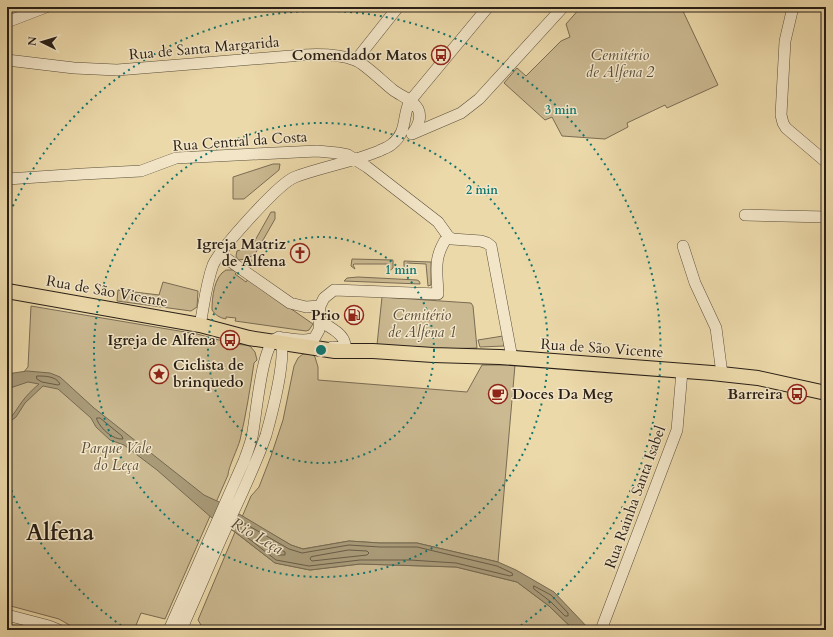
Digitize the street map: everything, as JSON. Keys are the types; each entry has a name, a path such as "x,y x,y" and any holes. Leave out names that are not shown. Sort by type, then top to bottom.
{"main road":[{"name":"Rua de São Vicente","path":"7,291 200,324 254,339 276,339 345,344 373,351"},
{"name":"Rua de São Vicente","path":"200,324 210,323 276,339"},
{"name":"Rua de São Vicente","path":"308,342 327,350 345,352 373,351 427,355 479,356 722,374 758,378 826,393"}],"street":[{"path":"7,22 46,7"},
{"path":"356,60 398,7"},
{"path":"392,145 398,138 404,126 406,108 488,7"},
{"path":"200,324 213,264 272,195 293,178 355,160 396,144 415,130 461,113 479,99 563,7"},
{"path":"793,7 785,41 781,115 786,128 826,162"},
{"name":"Rua de Santa Margarida","path":"7,60 74,68 117,70 303,54 325,54 356,60 393,90 406,108 418,110 420,117 415,130"},
{"name":"Rua Central da Costa","path":"7,180 141,171 176,158 317,151 348,155 367,167 438,222 448,236"},
{"path":"745,215 826,217"},
{"path":"169,630 213,545 239,487 266,435 279,382 283,358 287,353 308,342 319,330 320,321 318,313 320,306 324,298 334,290 438,294 436,261 448,236 452,239 481,241 491,246 512,358"},
{"path":"683,246 695,284 716,328 722,374"},
{"path":"220,254 290,303 306,307 320,306"},
{"path":"320,321 342,337 345,344"},
{"path":"254,339 262,348 265,361"},
{"path":"276,339 281,364"},
{"path":"239,487 244,461 251,438 267,352 276,339"},
{"name":"Rua de São Vicente","path":"327,350 330,348 342,348 345,344"},
{"name":"Rua Rainha Santa Isabel","path":"602,627 677,430 682,371"},
{"path":"262,381 266,375 269,374 275,376 279,382"},
{"path":"181,630 213,545"},
{"path":"7,614 59,630"}],"green space":[{"name":"Cemitério de Alfena 2","path":"581,7 681,7 718,85 667,108 665,105 627,123 628,127 605,139 562,136 552,117 545,120 504,83 517,68 526,76 561,41 570,37 566,24"},
{"path":"273,164 280,164 279,170 244,199 233,199 233,177"},
{"path":"271,212 275,212 275,219 255,254 246,259 238,260 236,256 237,251 248,249 253,244"},
{"path":"352,259 393,260 393,268 388,272 389,264 354,264 355,269 351,266"},
{"path":"404,261 431,262 431,285 428,286 426,264 407,263 407,272 404,268"},
{"path":"226,270 233,270 237,272 235,274 246,282 248,279 313,324 309,330 306,331 235,321 236,318 226,317 226,319 216,315 212,310 214,288 219,277"},
{"path":"358,277 417,280 420,284 344,281 347,278"},
{"path":"163,282 198,291 197,307 191,311 117,301 118,290 159,295"},
{"name":"Cemitério de Alfena 1","path":"382,297 471,303 473,306 477,348 438,349 377,345"},
{"name":"Parque Vale do Leça","path":"31,306 197,334 234,344 250,346 255,352 257,360 254,363 239,444 228,475 165,619 141,613 134,630 78,630 59,619 7,605 7,389 11,387 28,367"},
{"path":"503,336 504,346 480,347 478,340"},
{"path":"303,354 312,354 315,357 318,367 318,380 467,392 482,365 515,365 498,562 417,543 349,541 303,549 291,545 242,517 251,496 259,487 271,456 283,420 294,366 298,358"},
{"path":"235,532 275,563 310,570 360,564 456,567 517,582 549,606 574,630 204,630 198,620"}],"water":[{"name":"Rio Leça","path":"27,371 50,373 60,377 94,408 204,495 219,502 291,545 303,549 349,541 417,543 498,562 516,570 554,592 590,630 574,630 549,606 517,582 456,567 360,564 310,570 275,563 235,532 212,518 157,470 124,445 110,440 96,427 91,418 58,389 43,386 25,403 16,417 7,424 7,420 27,395 39,384 28,382 7,389 7,374"}],"place":[{"name":"Comendador Matos","path":"441,55"},
{"name":"Igreja Matriz de Alfena","path":"300,253"},
{"name":"Prio","path":"354,315"},
{"name":"Igreja de Alfena","path":"230,340"},
{"name":"Ciclista de brinquedo","path":"159,374"},
{"name":"Doces Da Meg","path":"498,394"},
{"name":"Barreira","path":"797,394"}],"district":[{"name":"Alfena","path":"60,532"}]}
